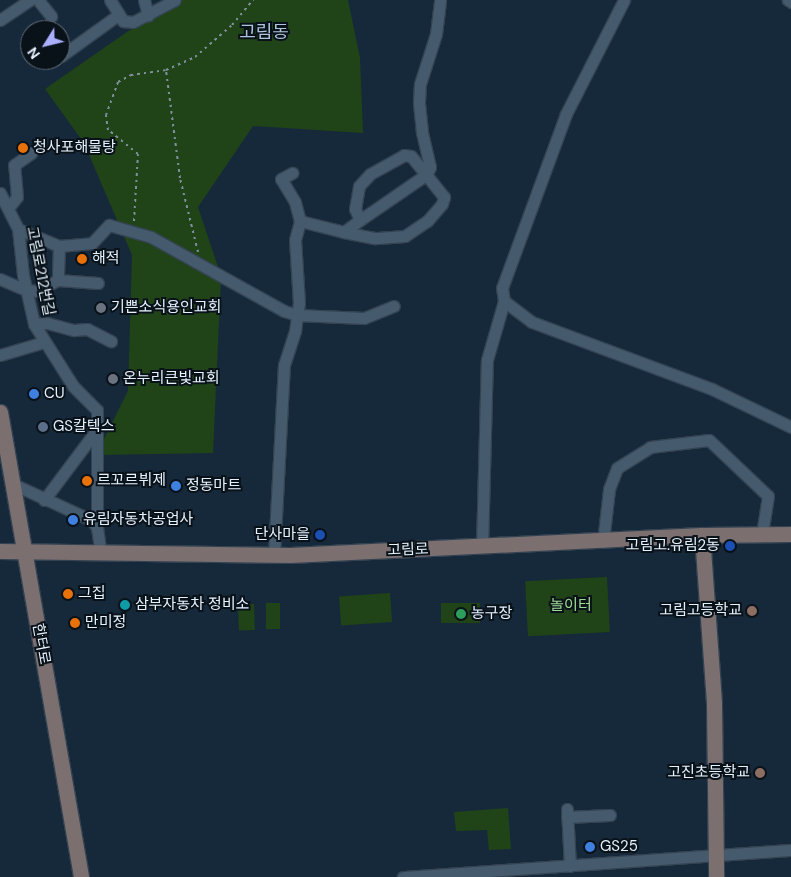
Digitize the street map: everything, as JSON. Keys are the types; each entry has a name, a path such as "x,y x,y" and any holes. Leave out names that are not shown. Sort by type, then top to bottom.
{"street":[{"path":"0,20 30,0"},
{"path":"38,0 51,16"},
{"path":"110,0 123,21 133,22 175,0"},
{"path":"144,0 148,15"},
{"path":"344,232 427,174 430,167 422,132 420,84 436,34 440,0"},
{"path":"482,547 486,360 504,301 502,288 566,114 624,0"},
{"path":"70,50 118,15"},
{"path":"8,208 17,197 14,164 31,153"},
{"path":"300,221 344,232 382,238 413,232 444,200 427,174 411,156 404,155 370,174 355,197 360,220"},
{"path":"274,555 284,365 297,315 300,273 295,240 300,221 295,202 281,179 292,173"},
{"name":"고림로212번길","path":"0,193 18,229 26,290 34,324 73,386 97,410 97,528 101,554"},
{"path":"18,229 59,246 92,243 109,225 134,234 151,237 201,263 284,311 297,315 364,318 394,306"},
{"path":"58,280 59,246"},
{"path":"0,279 26,290 37,291 58,280 98,283"},
{"path":"504,301 532,322 712,389 791,427"},
{"path":"34,324 47,323 74,330 87,329 111,341"},
{"path":"0,355 44,342"},
{"name":"한터로","path":"0,412 81,877"},
{"path":"44,500 98,428"},
{"path":"603,542 609,490 617,468 650,447 709,440 768,496 762,535"},
{"path":"13,484 44,500 91,520 97,528"},
{"name":"고림로","path":"0,551 25,554 274,555 603,542 702,535 791,534"},
{"path":"702,535 714,704 714,856 716,877"},
{"path":"570,866 567,813 610,815"},
{"path":"403,877 791,850"}],"path":[{"path":"134,234 133,201 140,163 138,154 108,130 106,116 118,82 131,75 166,70 195,57 232,25 253,0"},
{"path":"166,70 180,178 201,263"}],"green space":[{"path":"173,0 348,0 360,58 363,133 253,126 198,207 221,276 213,453 96,455 128,391 132,255 84,143 45,89"},
{"name":"놀이터","path":"607,577 610,632 528,636 525,581"},
{"path":"390,593 392,622 341,625 339,597"},
{"path":"266,603 280,603 280,629 266,629"},
{"name":"농구장","path":"441,603 480,603 480,623 441,623"},
{"path":"254,604 255,630 239,631 238,605"},
{"path":"508,808 511,849 489,850 487,830 456,831 454,812"}],"place":[{"name":"청사포해물탕","path":"23,148"},
{"name":"해적","path":"82,259"},
{"name":"기쁜소식용인교회","path":"101,308"},
{"name":"온누리큰빛교회","path":"113,379"},
{"name":"CU","path":"34,394"},
{"name":"GS칼텍스","path":"43,427"},
{"name":"르꼬르뷔제","path":"87,481"},
{"name":"정동마트","path":"176,486"},
{"name":"유림자동차공업사","path":"73,520"},
{"name":"단사마을","path":"320,535"},
{"name":"고림고.유림2동","path":"730,546"},
{"name":"그집","path":"68,594"},
{"name":"삼부자동차 정비소","path":"125,605"},
{"name":"고림고등학교","path":"752,611"},
{"name":"농구장","path":"461,614"},
{"name":"만미정","path":"75,623"},
{"name":"고진초등학교","path":"760,773"},
{"name":"GS25","path":"590,847"}],"district":[{"name":"고림동","path":"264,32"}]}
